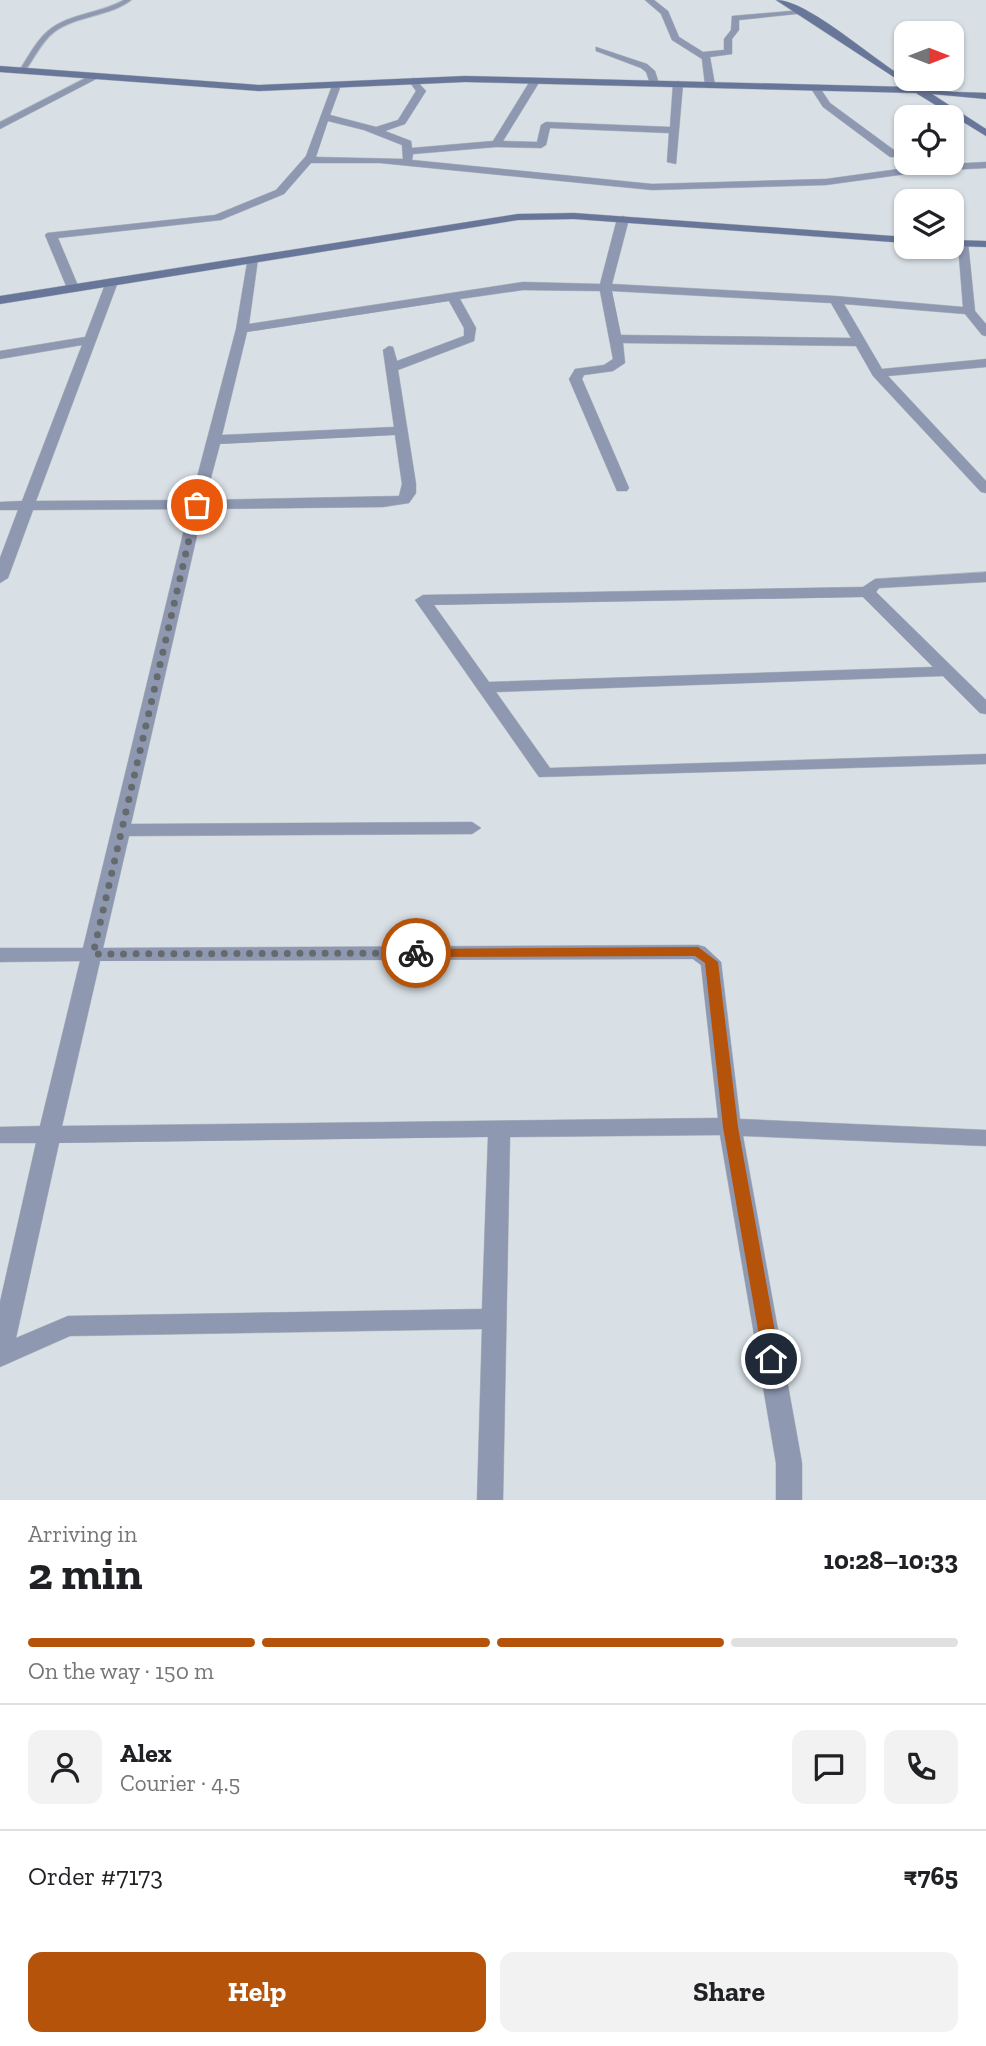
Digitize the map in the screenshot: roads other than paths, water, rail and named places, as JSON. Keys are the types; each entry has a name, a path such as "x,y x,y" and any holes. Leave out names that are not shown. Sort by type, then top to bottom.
{"street":[{"path":"649,0 664,13 675,38 704,55 708,64 710,85"},
{"path":"780,0 835,32 894,74"},
{"path":"704,55 729,52 728,39 736,28 734,18 802,13"},
{"path":"598,49 644,66 650,71 654,84"},
{"path":"0,69 259,88 414,81 535,81 894,89"},
{"path":"0,126 95,76"},
{"path":"375,131 402,122 421,91 414,81"},
{"path":"496,144 535,81"},
{"path":"672,162 677,84"},
{"path":"73,288 51,235 217,218 280,192 308,160 336,85"},
{"path":"815,87 826,105 894,155"},
{"path":"918,91 986,133"},
{"path":"928,91 986,96"},
{"path":"325,117 407,143 408,163"},
{"path":"407,151 496,144 541,145 546,125 675,130"},
{"path":"308,160 380,160 652,187 826,182 928,167 986,165"},
{"path":"0,300 518,217 574,216 894,239"},
{"path":"622,488 575,379 580,372 617,365 620,360 605,288 623,219"},
{"path":"964,244 986,244"},
{"path":"0,1357 197,505 242,329 252,259"},
{"path":"960,259 969,311 986,332"},
{"path":"0,578 112,282"},
{"path":"242,329 523,286 835,300 969,311"},
{"path":"394,367 470,338 470,328 453,297"},
{"path":"835,300 878,373 986,489"},
{"path":"616,339 860,342"},
{"path":"0,355 90,340"},
{"path":"0,506 383,503 404,500 409,493 409,484 394,367 389,350"},
{"path":"878,373 986,363"},
{"path":"214,440 402,431"},
{"path":"986,577 875,584 867,592 423,600 545,773 986,759"},
{"path":"867,592 986,709"},
{"path":"484,687 947,671"},
{"path":"122,830 472,828"},
{"path":"0,955 698,952 711,962 730,1127 789,1463 789,1500"},
{"path":"0,1135 730,1127 986,1138"},
{"path":"490,1500 499,1129"},
{"path":"0,1357 68,1326 494,1319"}],"lane":[{"path":"22,71 46,36 57,27 106,12 128,0"}]}
